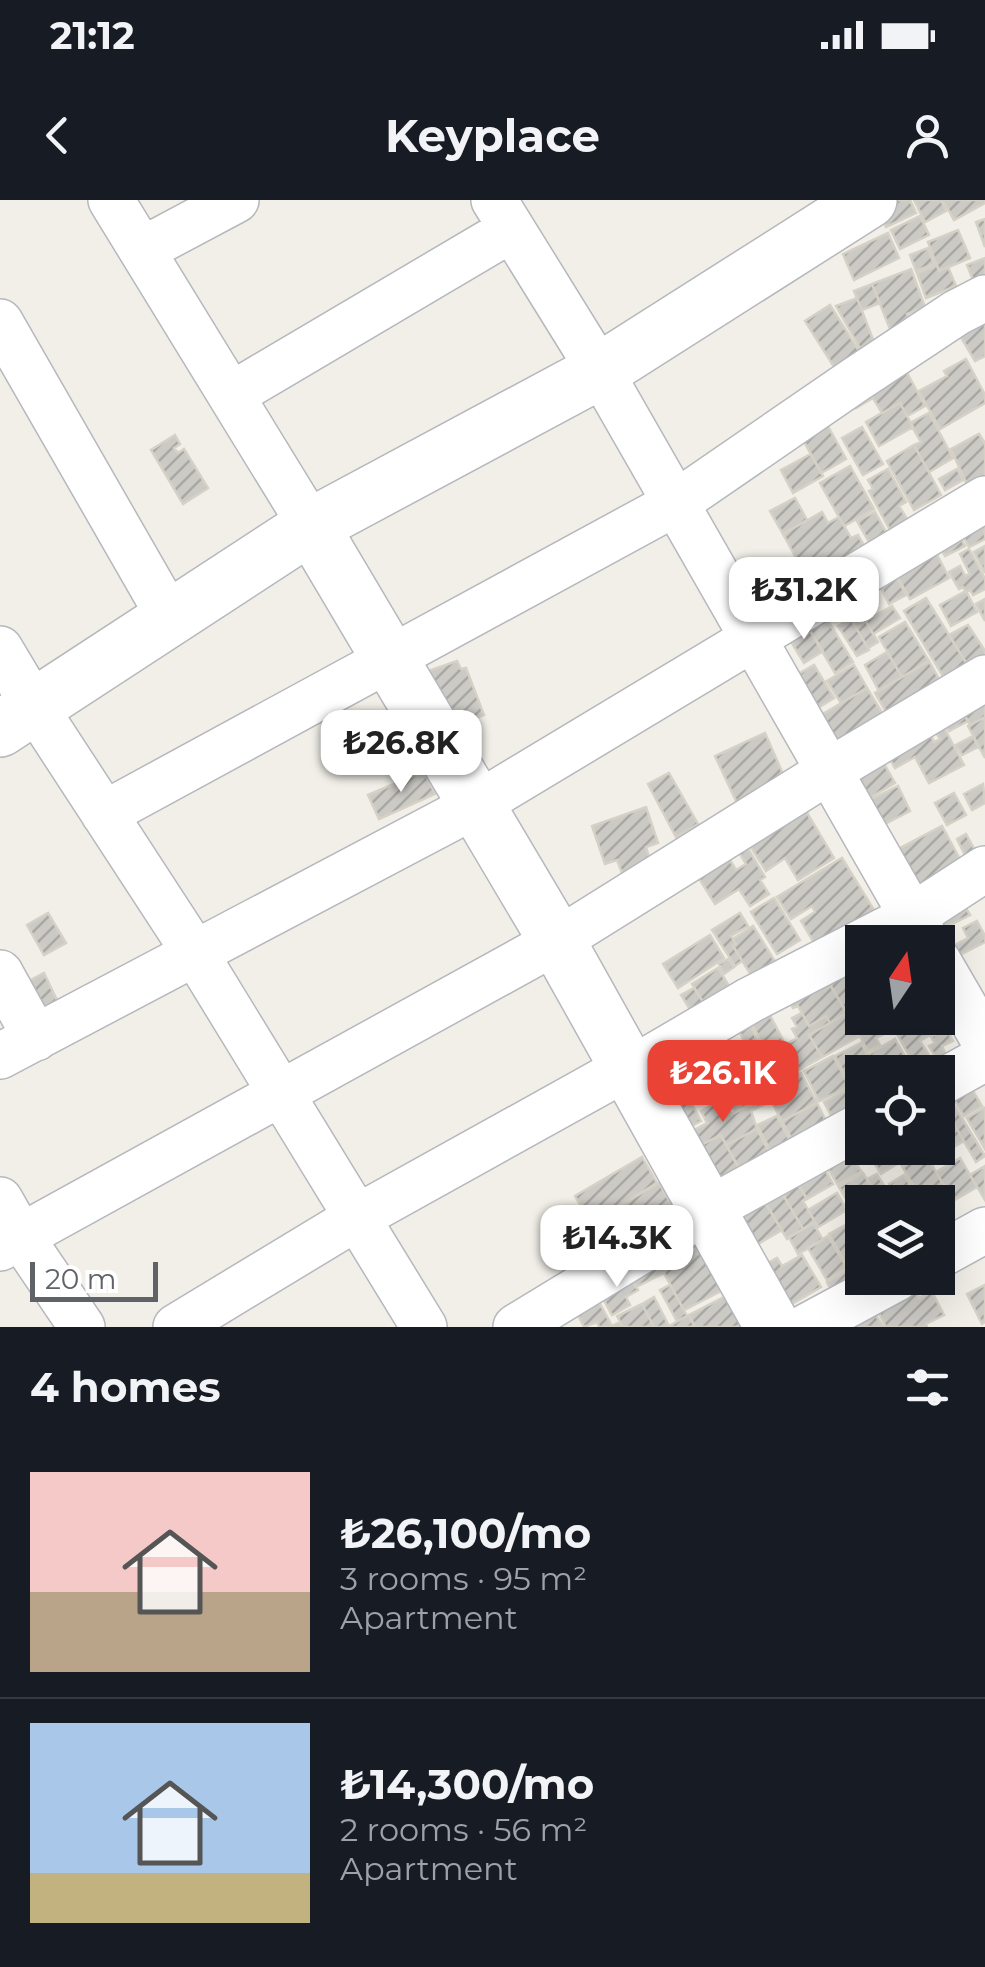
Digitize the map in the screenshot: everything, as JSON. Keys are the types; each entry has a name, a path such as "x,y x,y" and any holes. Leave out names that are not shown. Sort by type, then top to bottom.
{"street":[{"path":"111,200 312,526 557,941 773,1327"},
{"path":"142,250 236,200"},
{"path":"17,718 312,526 600,371 869,200"},
{"path":"231,395 503,214 600,371 916,925"},
{"path":"104,814 676,504 855,380 985,298"},
{"path":"0,322 170,618"},
{"path":"0,973 18,1047 476,804 985,499"},
{"path":"0,649 17,718 104,814 195,953 424,1327"},
{"path":"82,1327 7,1228 281,1095 557,941 985,678"},
{"path":"924,925 985,869"},
{"path":"176,1327 356,1218 750,1000 845,961"},
{"path":"955,990 985,1042"},
{"path":"955,1075 985,1058"},
{"path":"516,1327 708,1210 845,1134"},
{"path":"955,1247 985,1230"},
{"path":"806,1327 865,1295"}],"building":[{"path":"910,200 916,213 886,227 875,204"},
{"path":"914,200 941,200 946,211 925,222"},
{"path":"943,200 985,200 985,203 954,220"},
{"path":"920,216 929,235 900,249 891,230"},
{"path":"985,219 985,247 976,222"},
{"path":"958,230 970,258 939,271 928,242"},
{"path":"888,233 899,258 854,280 843,254"},
{"path":"928,248 934,264 916,271 910,255"},
{"path":"985,258 985,283 979,295 967,265"},
{"path":"937,265 939,271 948,267 956,286 926,298 917,273"},
{"path":"911,269 925,307 907,314 914,331 894,339 872,284"},
{"path":"872,284 880,303 862,310 854,291"},
{"path":"857,298 874,342 860,348 836,306"},
{"path":"830,305 861,354 836,370 805,321"},
{"path":"985,320 985,356 975,361 955,327"},
{"path":"899,358 925,406 907,416 900,403 882,413 873,398 856,408 845,388"},
{"path":"966,359 985,395 985,403 940,429 919,391 947,376 944,371"},
{"path":"900,403 913,427 879,446 866,422"},
{"path":"929,413 953,458 929,472 914,445 921,442 910,423"},
{"path":"824,419 846,459 821,473 799,432"},
{"path":"862,427 883,464 863,475 842,438"},
{"path":"979,434 985,443 985,480 969,489 951,449"},
{"path":"175,435 180,444 174,448 178,453 184,449 208,488 183,504 151,450"},
{"path":"914,445 941,495 914,510 887,461"},
{"path":"811,454 823,476 793,493 781,470"},
{"path":"850,466 874,509 844,526 820,483"},
{"path":"888,469 906,502 899,506 909,522 891,532 869,491 873,489 868,480"},
{"path":"957,469 963,480 945,490 939,479"},
{"path":"795,498 807,520 783,534 770,511"},
{"path":"822,512 828,523 839,517 851,538 858,535 869,554 808,580 783,534"},
{"path":"875,512 886,532 869,542 857,521"},
{"path":"985,519 985,539 969,547 961,532"},
{"path":"954,526 965,546 945,556 934,536"},
{"path":"931,543 949,578 910,599 891,565"},
{"path":"985,546 985,573 974,552"},
{"path":"969,549 985,579 985,589 973,595 963,587 959,589 949,572 960,566 965,576 970,574 960,554"},
{"path":"890,565 906,595 889,604 874,574"},
{"path":"966,591 977,612 951,626 940,605"},
{"path":"926,598 970,669 947,683 904,611"},
{"path":"985,599 985,621 976,604"},
{"path":"892,606 900,618 873,634 866,621"},
{"path":"824,614 853,662 835,673 806,624"},
{"path":"862,615 878,642 868,648 852,621"},
{"path":"851,619 869,650 857,656 838,626"},
{"path":"804,621 823,651 804,663 785,632"},
{"path":"905,622 929,661 902,677 879,637"},
{"path":"968,625 985,651 985,663 970,669 949,635"},
{"path":"887,652 902,677 879,691 865,665"},
{"path":"457,661 461,669 466,668 484,715 447,729 417,675"},
{"path":"929,661 945,690 892,722 875,693"},
{"path":"814,665 834,698 803,717 783,683"},
{"path":"854,665 867,688 841,703 827,681"},
{"path":"867,688 887,721 831,753 811,721"},
{"path":"985,690 985,717 970,725 958,704"},
{"path":"960,708 968,721 949,731 942,717"},
{"path":"985,717 985,758 968,726"},
{"path":"942,724 964,765 929,783 915,757 895,768 883,747 926,725 934,742 940,739 934,729"},
{"path":"765,733 787,783 738,805 715,756"},
{"path":"973,736 978,747 962,755 956,745"},
{"path":"878,753 895,783 869,798 851,768"},
{"path":"424,771 435,794 379,819 368,795"},
{"path":"669,773 698,824 676,837 648,784"},
{"path":"983,784 985,803 972,810 964,794"},
{"path":"898,786 910,811 881,826 868,801"},
{"path":"954,793 966,815 947,825 935,803"},
{"path":"800,801 834,858 798,880 785,858 766,871 744,836"},
{"path":"646,807 658,843 646,847 651,863 622,873 617,860 605,864 592,826"},
{"path":"942,826 969,876 921,901 885,856"},
{"path":"966,834 977,854 967,859 957,839"},
{"path":"744,842 765,877 760,880 769,894 750,906 739,889 715,904 695,872 726,853 736,870 746,864 736,847"},
{"path":"842,858 874,910 816,946 801,921 815,912 812,906 791,919 777,897"},
{"path":"774,898 800,940 777,954 751,912"},
{"path":"964,905 970,915 950,925 928,925 923,916"},
{"path":"48,913 66,943 44,955 27,925"},
{"path":"740,913 748,926 731,936 742,961 735,966 712,930"},
{"path":"977,921 985,942 955,957 955,945 968,938 963,928"},
{"path":"753,926 781,971 758,986 733,946 733,939"},
{"path":"710,935 724,958 678,988 663,964"},
{"path":"728,959 734,967 724,974 719,964"},
{"path":"845,959 845,1011 823,972"},
{"path":"718,968 729,986 703,1002 692,984"},
{"path":"44,973 66,1019 45,1029 23,984"},
{"path":"823,973 845,1014 830,1023 826,1016 809,1026 798,1006 793,1008 785,994"},
{"path":"694,988 709,1011 696,1019 681,995"},
{"path":"764,1004 783,1040 765,1050 745,1009"},
{"path":"802,1013 809,1026 826,1016 830,1023 809,1035 822,1057 799,1070 785,1045 797,1038 792,1018"},
{"path":"845,1014 845,1035 858,1037 822,1057 809,1035"},
{"path":"750,1025 764,1055 754,1061 739,1031"},
{"path":"859,1035 882,1035 876,1038 880,1045 868,1051"},
{"path":"898,1035 930,1035 920,1041 929,1055 909,1055"},
{"path":"950,1035 953,1041 942,1046 946,1055 934,1055 929,1046 935,1043 931,1037"},
{"path":"727,1036 743,1066 724,1075 709,1045"},
{"path":"895,1039 904,1055 870,1055"},
{"path":"861,1043 867,1055 845,1055 845,1075 835,1056"},
{"path":"745,1044 753,1061 743,1066 735,1049"},
{"path":"785,1046 796,1068 752,1090 741,1068"},
{"path":"833,1056 845,1078 845,1088 819,1101 804,1071"},
{"path":"682,1058 697,1087 666,1103 651,1074"},
{"path":"740,1069 757,1100 735,1112 721,1087 731,1082 727,1075"},
{"path":"801,1073 817,1103 782,1121 766,1091"},
{"path":"967,1081 982,1106 964,1116 955,1101 955,1088"},
{"path":"845,1091 845,1122 837,1127 824,1102"},
{"path":"686,1093 701,1121 684,1130 669,1102"},
{"path":"724,1099 732,1114 762,1099 765,1104 751,1111 757,1129 726,1145 721,1135 689,1151 681,1137 707,1123 701,1111"},
{"path":"817,1103 828,1125 794,1143 782,1121"},
{"path":"955,1107 985,1156 976,1162 955,1126"},
{"path":"985,1110 985,1149 967,1118"},
{"path":"777,1116 796,1153 777,1163 757,1125"},
{"path":"955,1126 964,1141 955,1146"},
{"path":"757,1129 775,1164 745,1179 726,1145"},
{"path":"721,1135 740,1170 710,1186 691,1150"},
{"path":"842,1140 845,1165 857,1165 861,1171 838,1185 819,1154"},
{"path":"642,1157 657,1183 614,1209 637,1248 613,1262 575,1196"},
{"path":"818,1157 833,1184 807,1199 791,1172"},
{"path":"960,1158 977,1187 955,1200 955,1185 944,1185 936,1172 955,1165"},
{"path":"876,1165 895,1165 881,1174"},
{"path":"932,1165 944,1185 913,1185 902,1166"},
{"path":"985,1166 985,1200 970,1175"},
{"path":"791,1172 815,1222 803,1229 775,1181"},
{"path":"863,1173 870,1185 845,1185 845,1197 839,1187"},
{"path":"877,1174 884,1185 870,1185 867,1179"},
{"path":"904,1175 910,1185 890,1185"},
{"path":"775,1181 803,1229 787,1239 758,1191"},
{"path":"659,1183 674,1209 629,1235 614,1209"},
{"path":"758,1191 782,1230 751,1248 727,1209"},
{"path":"837,1193 845,1207 845,1211 818,1227 808,1210"},
{"path":"813,1223 823,1240 798,1254 789,1237"},
{"path":"845,1225 845,1262 829,1234"},
{"path":"694,1235 723,1290 684,1310 664,1273 636,1287 625,1266"},
{"path":"828,1236 845,1269 827,1280 808,1248"},
{"path":"802,1255 821,1287 785,1308 761,1267 777,1258 782,1266"},
{"path":"625,1266 638,1290 626,1297 630,1305 612,1315 594,1282"},
{"path":"845,1271 845,1286 832,1292 827,1282"},
{"path":"670,1285 687,1316 677,1321 660,1290"},
{"path":"985,1285 985,1322 982,1324 967,1294"},
{"path":"593,1291 612,1326 620,1322 623,1327 599,1327 597,1322 584,1327 572,1303"},
{"path":"880,1295 934,1295 944,1315 926,1324 927,1327 886,1327 872,1299"},
{"path":"726,1296 742,1327 695,1327 689,1315"},
{"path":"654,1297 670,1327 654,1327 642,1304"},
{"path":"866,1299 883,1327 844,1327"},
{"path":"642,1304 654,1327 623,1327 617,1316"},
{"path":"689,1315 695,1327 669,1326"}]}
